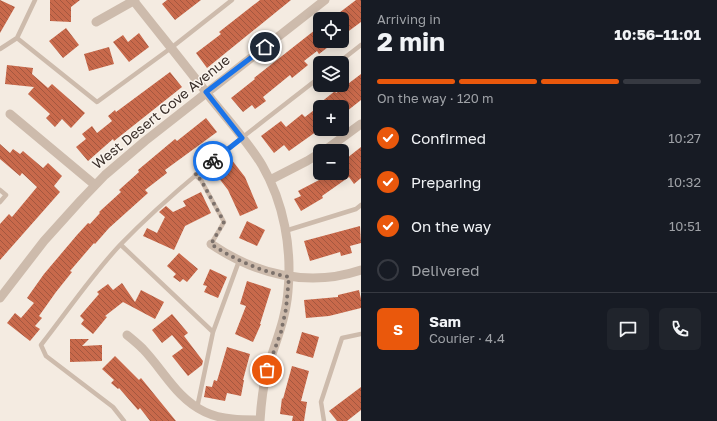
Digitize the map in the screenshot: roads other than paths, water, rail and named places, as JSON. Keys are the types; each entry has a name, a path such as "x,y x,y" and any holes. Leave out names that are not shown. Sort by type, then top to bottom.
{"street":[{"path":"96,22 134,0 242,138 270,180 285,231 290,264 286,309 281,332 266,376 260,421 231,420 197,408 179,394 143,349 127,335"},
{"name":"West Desert Cove Avenue","path":"0,298 44,241 95,185 145,140 325,0"},
{"path":"10,114 95,185"},
{"path":"334,144 361,124"},
{"path":"270,180 313,157"},
{"path":"211,244 239,261 256,268 289,277 319,278 336,276 361,270"}],"lane":[{"path":"0,49 17,38 35,0"},
{"path":"17,38 97,102 171,48 232,0"},
{"path":"347,56 361,45"},
{"path":"124,421 113,407 46,356 41,345 89,282 121,245 162,204 195,175 313,82"},
{"path":"195,175 201,180 224,222 211,244"},
{"path":"0,190 6,195 0,202"},
{"path":"285,231 356,209 361,205"},
{"path":"121,245 213,332"},
{"path":"197,408 213,332 239,261"},
{"path":"324,421 321,402 342,338 361,334"}]}
